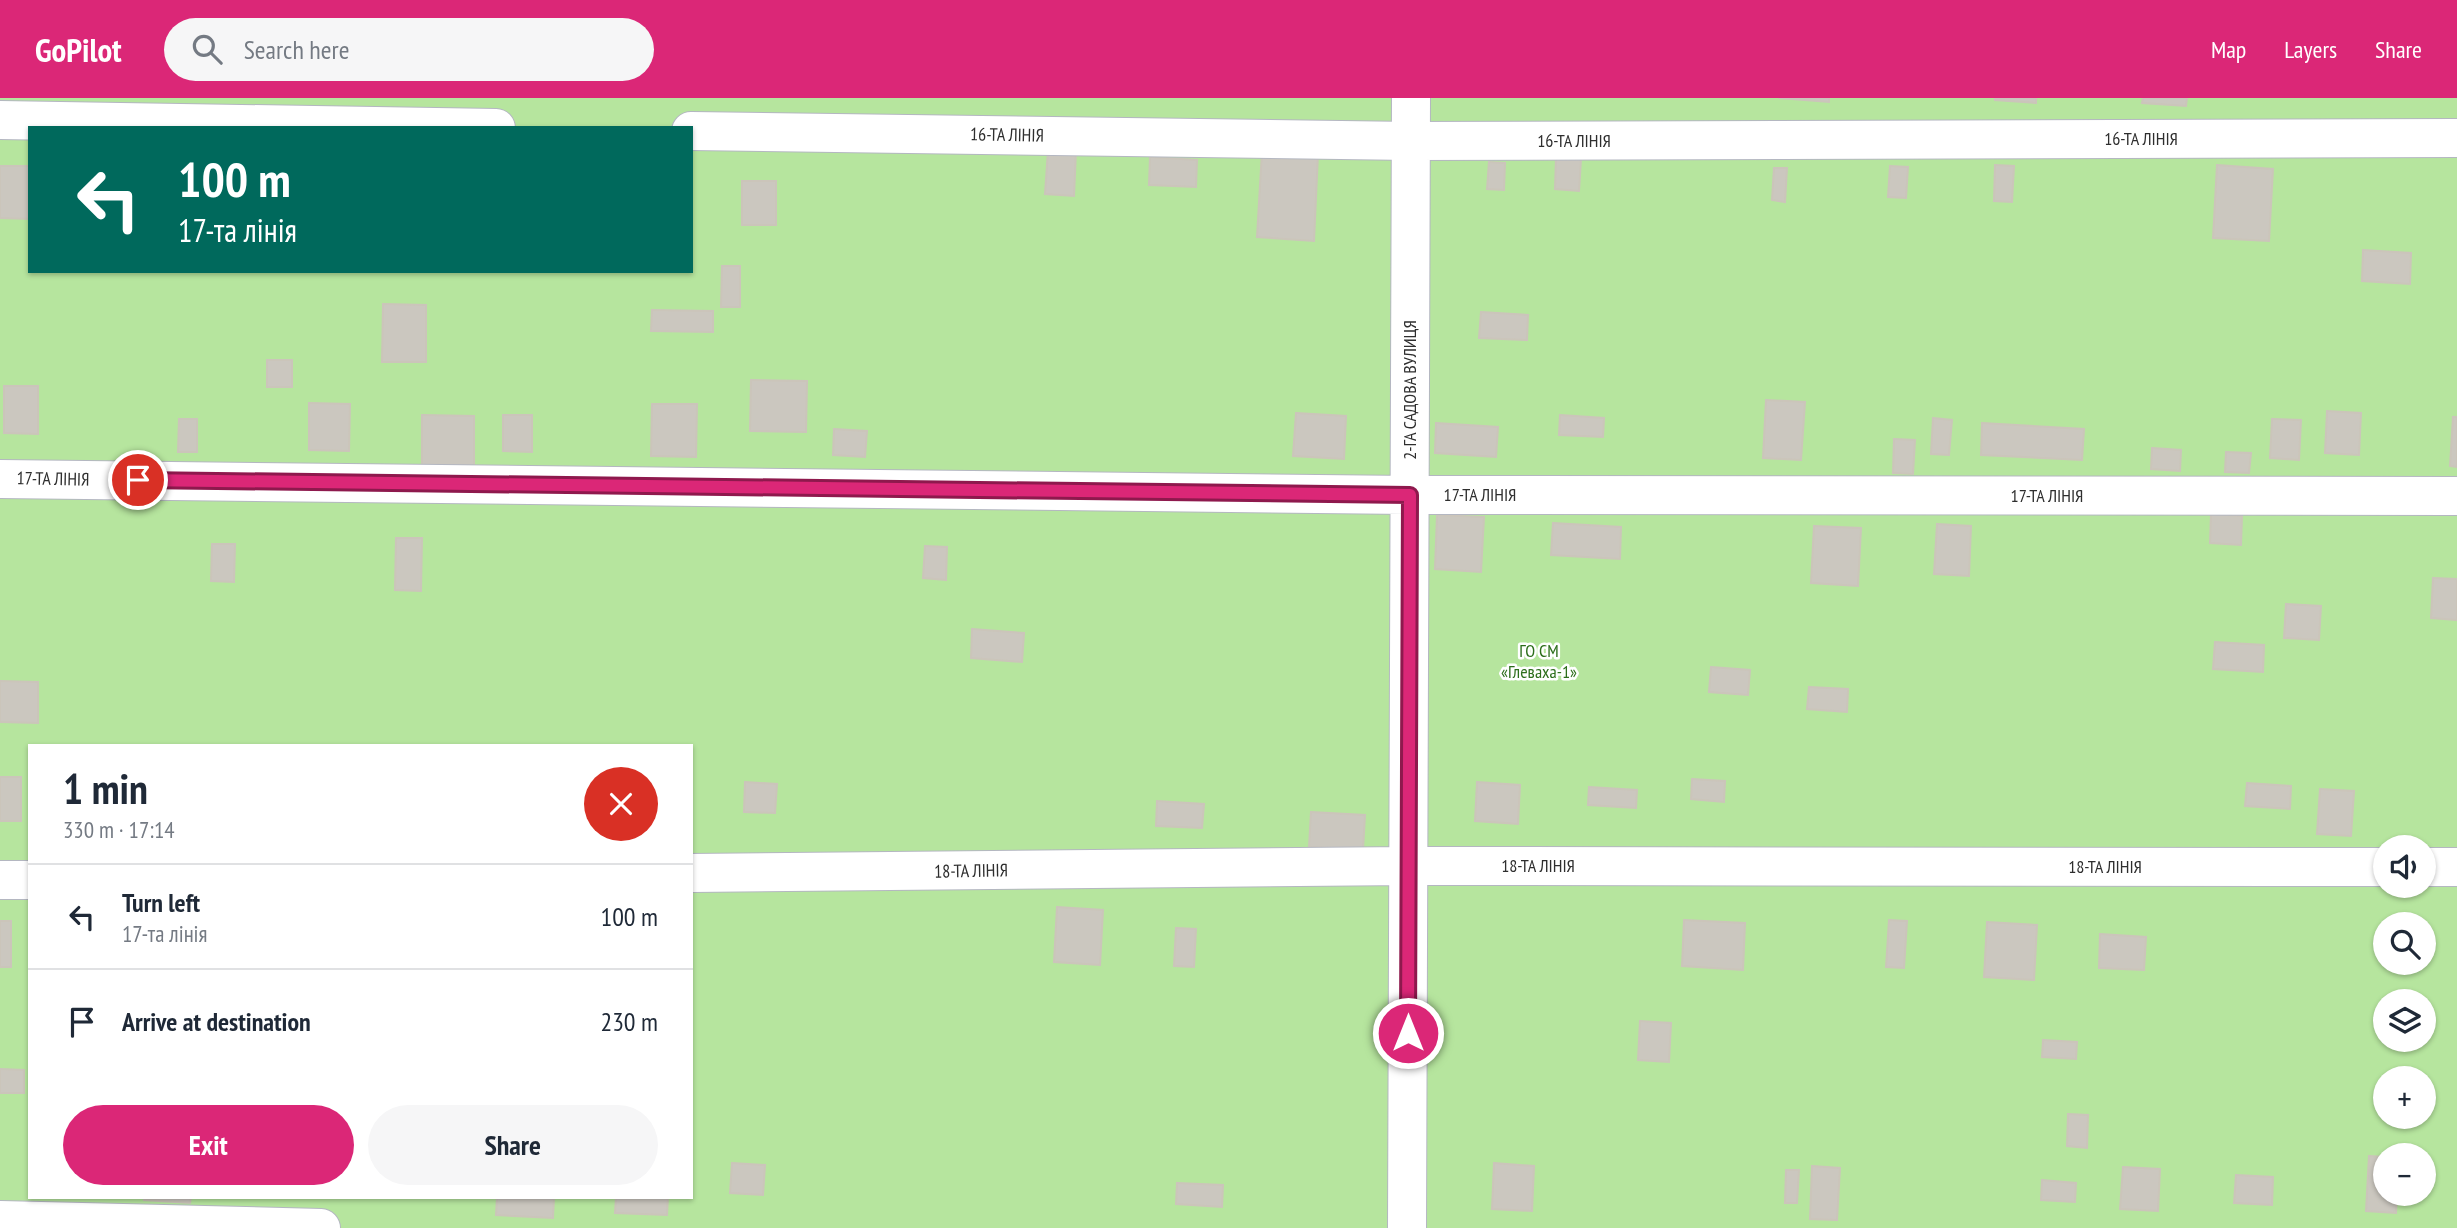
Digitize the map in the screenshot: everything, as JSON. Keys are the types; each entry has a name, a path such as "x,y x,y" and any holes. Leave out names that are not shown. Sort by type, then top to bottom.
{"street":[{"name":"2-ГА САДОВА ВУЛИЦЯ","path":"1407,1228 1411,98"},
{"path":"0,120 372,126"},
{"name":"16-ТА ЛІНІЯ","path":"693,131 1411,141 2457,138"},
{"name":"17-ТА ЛІНІЯ","path":"0,479 1410,495 2457,496"},
{"name":"18-ТА ЛІНІЯ","path":"693,873 1408,866 2373,867"},
{"path":"2436,867 2457,867"},
{"path":"0,880 28,880"},
{"path":"0,1220 321,1228"}],"green space":[{"name":"ГО СМ «Глеваха-1»","path":"0,98 2457,98 2457,1228 0,1228"}],"building":[{"path":"1779,98 1829,98 1829,102"},
{"path":"2036,98 2036,103 1995,100"},
{"path":"2143,98 2187,98 2186,106 2142,103"},
{"path":"1048,150 1076,151 1074,196 1045,194"},
{"path":"1262,151 1318,154 1314,241 1257,237"},
{"path":"1150,157 1197,160 1196,187 1149,185"},
{"path":"1556,157 1581,159 1579,191 1555,189"},
{"path":"1489,162 1505,163 1504,190 1487,189"},
{"path":"1995,165 2014,166 2012,202 1994,201"},
{"path":"2217,165 2273,169 2269,241 2213,238"},
{"path":"0,166 28,166 28,219 0,218"},
{"path":"1890,166 1908,167 1906,198 1888,197"},
{"path":"1774,168 1787,168 1785,202 1772,200"},
{"path":"742,181 776,181 776,225 742,225"},
{"path":"2363,250 2411,253 2410,284 2362,281"},
{"path":"722,266 740,266 740,307 721,307"},
{"path":"383,304 426,305 426,362 382,362"},
{"path":"652,310 713,311 713,332 651,331"},
{"path":"1481,312 1528,315 1527,340 1479,338"},
{"path":"267,360 292,360 292,387 267,387"},
{"path":"751,380 807,381 806,432 750,431"},
{"path":"4,386 38,386 38,434 4,433"},
{"path":"1766,400 1805,402 1801,460 1763,458"},
{"path":"309,403 350,404 349,451 309,450"},
{"path":"652,404 697,404 696,457 651,456"},
{"path":"2327,411 2361,413 2359,455 2325,453"},
{"path":"1296,413 1346,416 1344,459 1293,456"},
{"path":"422,415 474,416 474,471 422,470"},
{"path":"503,415 532,415 532,452 503,451"},
{"path":"1560,415 1604,418 1603,437 1559,435"},
{"path":"2453,417 2457,417 2457,467 2450,466"},
{"path":"1933,418 1952,420 1949,455 1931,454"},
{"path":"179,419 197,419 197,452 178,452"},
{"path":"2272,419 2301,420 2299,460 2270,458"},
{"path":"1436,423 1498,427 1496,457 1435,453"},
{"path":"1982,423 2084,429 2082,460 1981,455"},
{"path":"834,429 867,431 865,457 833,455"},
{"path":"1894,439 1915,440 1913,474 1893,473"},
{"path":"2152,448 2181,450 2180,471 2151,469"},
{"path":"2226,452 2251,453 2249,473 2225,472"},
{"path":"2211,514 2242,516 2241,545 2210,543"},
{"path":"1437,515 1484,517 1481,572 1435,569"},
{"path":"1553,523 1621,527 1620,559 1551,555"},
{"path":"1937,524 1971,526 1969,576 1934,574"},
{"path":"1814,526 1861,528 1858,586 1811,583"},
{"path":"396,538 422,538 421,591 395,590"},
{"path":"212,544 235,544 234,582 211,581"},
{"path":"925,546 947,547 946,580 923,578"},
{"path":"2433,578 2457,579 2457,620 2431,618"},
{"path":"2286,604 2321,606 2319,640 2284,638"},
{"path":"972,629 1024,633 1022,662 971,658"},
{"path":"2215,642 2264,645 2263,672 2213,669"},
{"path":"1711,667 1750,670 1748,695 1709,692"},
{"path":"0,681 38,682 38,723 0,722"},
{"path":"1809,687 1848,689 1847,712 1807,709"},
{"path":"0,777 21,777 21,821 0,821"},
{"path":"1692,779 1725,781 1724,802 1691,799"},
{"path":"745,782 777,784 775,813 744,812"},
{"path":"1477,782 1520,785 1518,824 1475,821"},
{"path":"2247,783 2291,786 2290,809 2245,806"},
{"path":"1589,787 1637,790 1636,808 1588,805"},
{"path":"2320,789 2354,791 2351,836 2317,834"},
{"path":"1157,801 1204,804 1202,828 1156,826"},
{"path":"1311,812 1365,815 1363,850 1309,847"},
{"path":"1057,907 1103,910 1100,965 1054,962"},
{"path":"1684,920 1745,923 1743,970 1682,966"},
{"path":"1889,920 1907,921 1904,968 1886,967"},
{"path":"0,921 11,921 11,967 0,967"},
{"path":"1987,922 2037,925 2034,980 1984,977"},
{"path":"1176,928 1196,929 1194,967 1174,966"},
{"path":"2100,934 2146,937 2144,970 2099,968"},
{"path":"1640,1021 1671,1023 1669,1062 1638,1060"},
{"path":"2043,1040 2077,1042 2076,1059 2042,1057"},
{"path":"0,1069 24,1070 24,1093 0,1093"},
{"path":"2068,1114 2088,1115 2087,1148 2067,1146"},
{"path":"2369,1156 2373,1156 2373,1206 2396,1206 2396,1213 2366,1211"},
{"path":"732,1163 765,1165 763,1195 730,1193"},
{"path":"1494,1163 1534,1166 1532,1211 1492,1209"},
{"path":"1812,1166 1840,1168 1837,1220 1810,1219"},
{"path":"2123,1167 2160,1169 2158,1211 2120,1209"},
{"path":"1786,1170 1799,1170 1797,1203 1785,1203"},
{"path":"2236,1175 2273,1177 2272,1205 2234,1203"},
{"path":"2042,1180 2076,1183 2075,1202 2041,1200"},
{"path":"1177,1183 1223,1185 1222,1207 1176,1204"},
{"path":"144,1199 191,1199 190,1203"},
{"path":"497,1199 554,1199 553,1218 496,1215"},
{"path":"616,1199 668,1199 667,1215 615,1213"}],"route":[{"path":"138,480 1410,495 1408,1033"}]}
